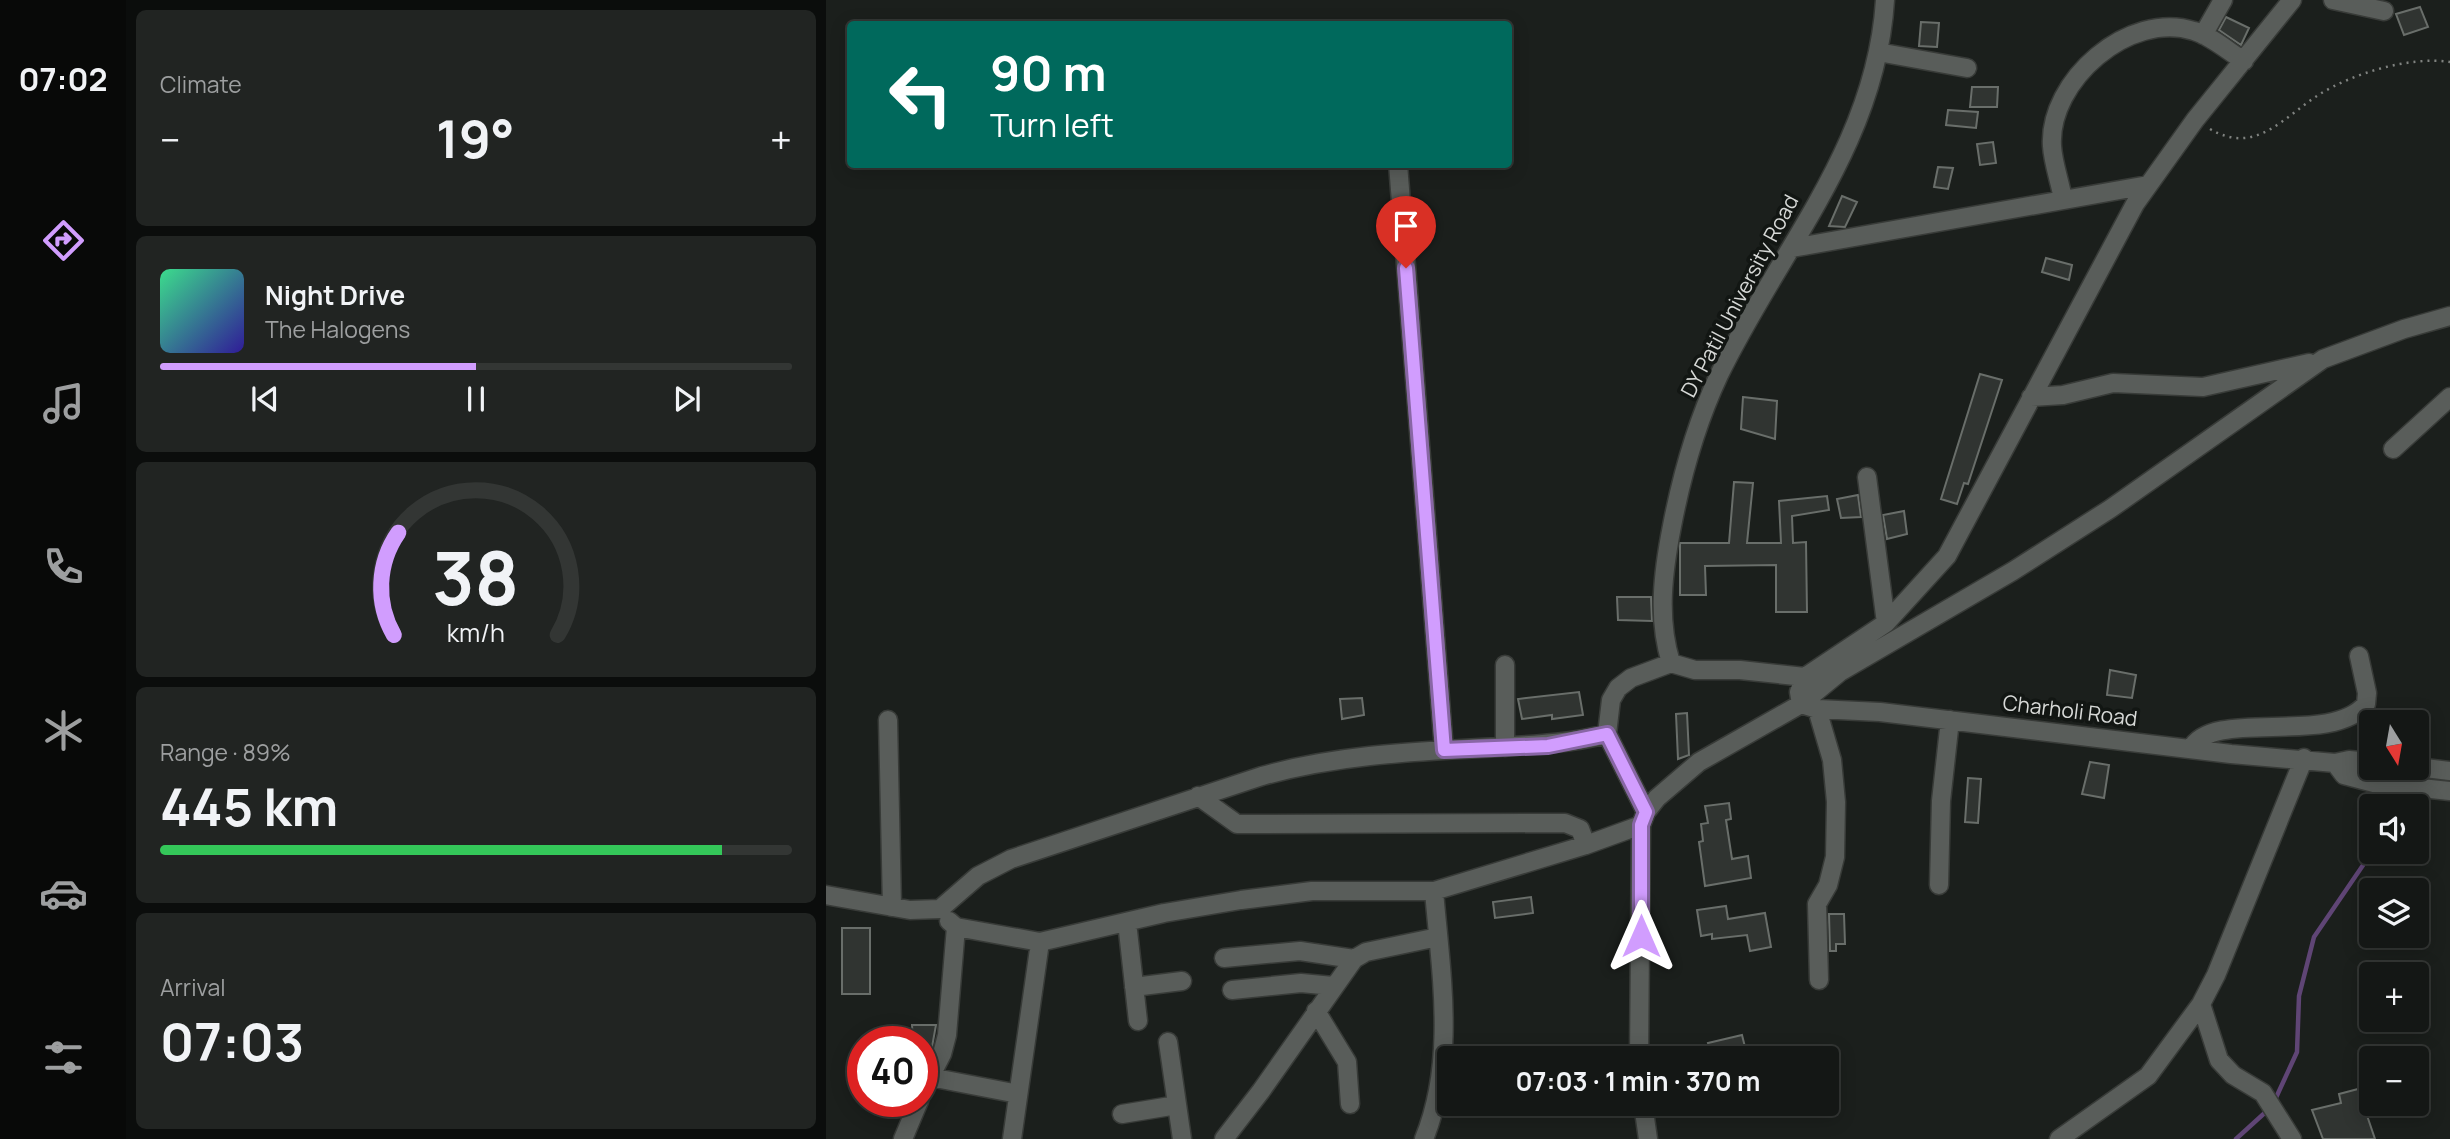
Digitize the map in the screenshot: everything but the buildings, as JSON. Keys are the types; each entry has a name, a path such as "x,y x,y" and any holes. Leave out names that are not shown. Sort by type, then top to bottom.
{"street":[{"name":"DY Patil University Road","path":"1671,663 1663,638 1662,608 1667,552 1695,430 1720,373 1856,129 1878,52 1885,0"},
{"path":"2203,35 2222,0"},
{"path":"1819,980 1817,904 1828,885 1835,857 1836,802 1832,760 1809,707 1799,692 1805,677 1885,623 1947,556 2135,204 2195,120 2292,0"},
{"path":"2333,0 2384,11"},
{"path":"2063,199 2051,145 2060,103 2091,60 2132,34 2152,28 2183,29 2203,35 2244,61"},
{"path":"1878,52 1967,68"},
{"path":"1398,168 1444,750"},
{"path":"1792,248 2148,185"},
{"path":"2031,397 2063,395 2113,383 2203,387 2323,359 2404,329 2450,316"},
{"path":"940,909 956,927 1040,943 1205,905 1312,891 1434,891 1586,845 1643,819 1699,762 1809,707 1840,672 2013,571 2110,509 2323,359"},
{"path":"2393,449 2450,397"},
{"path":"1867,477 1885,623"},
{"path":"2191,749 2195,741 2209,734 2241,729 2314,725 2352,716 2366,704 2367,693 2359,656"},
{"path":"1639,1046 1643,819 1607,734 1611,700 1618,688 1631,678 1671,663 1695,670 1740,670 1805,677"},
{"path":"1505,665 1505,747"},
{"name":"Charholi Road","path":"1809,707 1950,720 2191,749 2335,763 2359,761"},
{"path":"888,720 892,907"},
{"path":"1938,885 1941,801 1950,720"},
{"path":"826,895 924,911 940,909 978,876 1011,859 1198,796 1322,761 1444,750 1548,746 1607,734"},
{"path":"2059,1139 2147,1076 2201,1004 2216,975 2304,758"},
{"name":"Charholi Road","path":"2335,763 2344,775 2374,783 2450,791"},
{"path":"2429,768 2450,771"},
{"path":"1198,796 1237,824 1565,823 1580,829 1586,845"},
{"path":"1424,1139 1433,1118 1443,1069 1434,891"},
{"path":"1127,922 1138,1021"},
{"path":"938,1056 947,1035 956,927"},
{"path":"1224,1139 1354,959 1366,952 1438,937"},
{"path":"1012,1139 1040,943"},
{"path":"1224,958 1300,951 1354,959"},
{"path":"1134,986 1182,981"},
{"path":"1232,990 1301,984 1333,986"},
{"path":"2201,1004 2219,1060 2233,1075 2263,1093 2292,1139"},
{"path":"1316,1011 1347,1062 1350,1104"},
{"path":"1168,1042 1182,1139"},
{"path":"938,1086 1018,1094"},
{"path":"1122,1114 1177,1105"},
{"path":"1645,1116 1648,1139"},
{"path":"903,1139 912,1117"}],"path":[{"path":"2195,120 2225,138 2243,139 2260,135 2321,93 2363,75 2430,59 2450,62"}],"waterway":[{"path":"2274,1102 2297,1052 2299,996 2314,937 2364,864"},
{"path":"2236,1139 2269,1109"}],"route":[{"path":"1406,268 1444,750 1548,746 1607,734 1646,812 1641,825 1641,936"}]}
